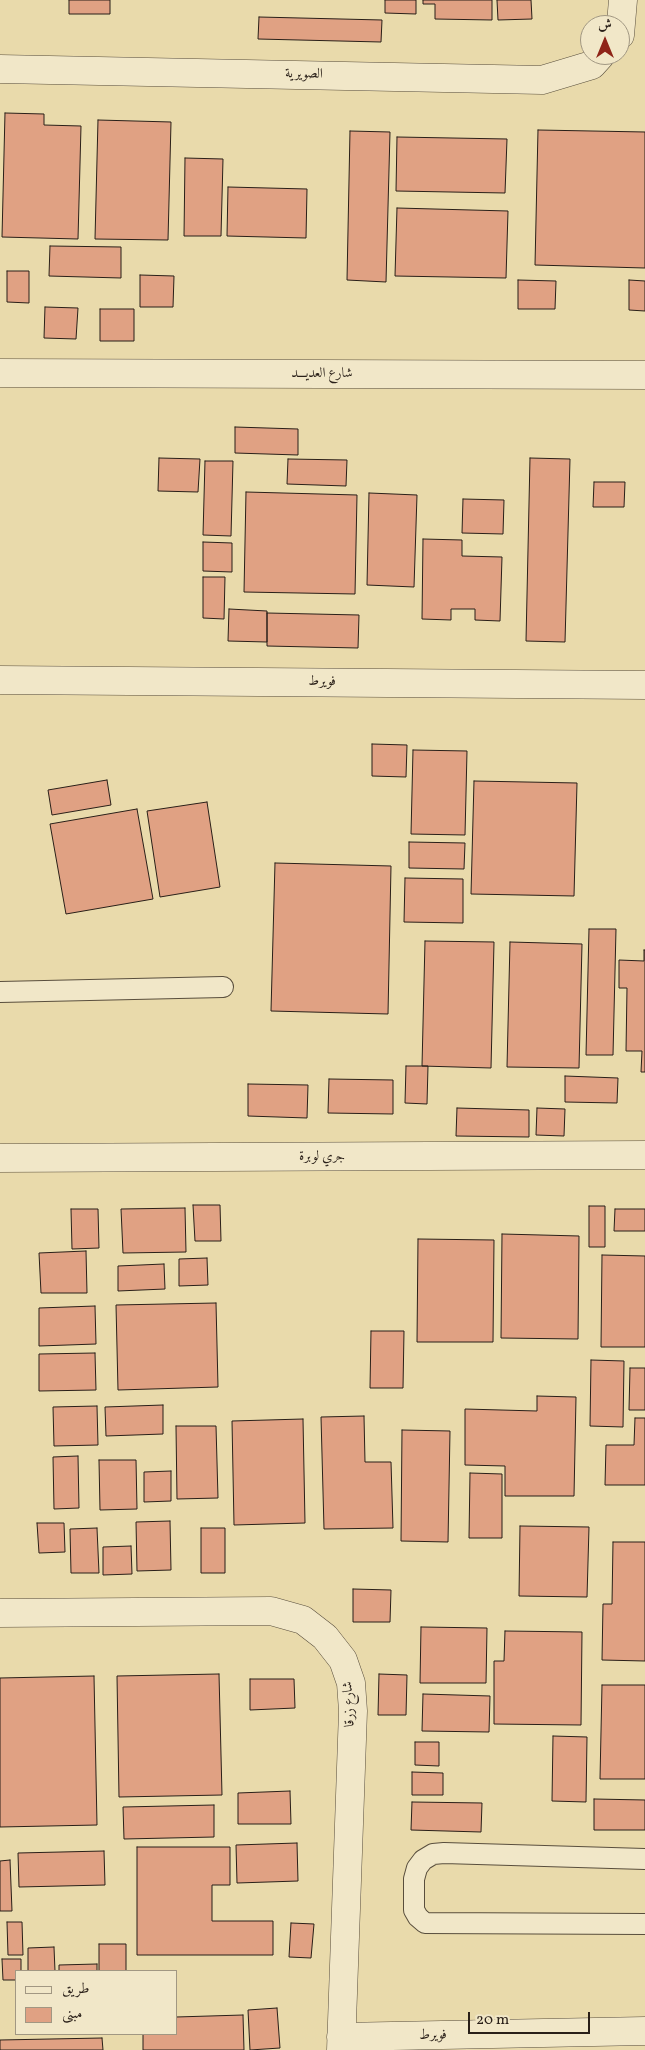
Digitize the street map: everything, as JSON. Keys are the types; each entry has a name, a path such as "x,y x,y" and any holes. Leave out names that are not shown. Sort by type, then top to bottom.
{"street":[{"path":"622,15 623,0"},
{"name":"الصويرية","path":"0,69 542,80 592,65"},
{"name":"شارع العديـــد","path":"0,373 645,375"},
{"name":"فويرط","path":"0,680 645,685"},
{"name":"جري لوبرة","path":"0,1158 645,1155"},
{"name":"شارع زرقا","path":"0,1613 271,1611 303,1620 325,1636 343,1660 352,1692 341,2044"},
{"name":"فويرط","path":"341,2044 645,2031"}],"lane":[{"path":"0,992 223,987"},
{"path":"645,1859 444,1853 433,1854 423,1860 417,1868 414,1879 414,1910 425,1923 645,1924"}],"building":[{"path":"69,0 110,0 110,14 69,14"},
{"path":"385,0 416,0 416,14 385,13"},
{"path":"423,0 492,0 492,20 435,19 435,4 423,4"},
{"path":"497,0 531,0 532,19 498,20"},
{"path":"259,17 382,20 381,42 258,39"},
{"path":"5,113 44,114 44,125 81,126 78,239 2,237"},
{"path":"98,120 171,122 168,240 95,239"},
{"path":"538,130 645,132 645,268 535,265"},
{"path":"350,131 390,132 386,282 347,280"},
{"path":"397,137 507,139 505,193 396,191"},
{"path":"185,158 223,159 221,236 184,236"},
{"path":"228,187 307,189 306,238 227,236"},
{"path":"397,208 508,211 506,278 395,276"},
{"path":"50,246 121,247 121,278 49,276"},
{"path":"7,271 29,271 29,303 7,302"},
{"path":"140,275 174,276 173,307 140,307"},
{"path":"518,280 556,281 555,309 518,309"},
{"path":"629,280 645,281 645,311 629,310"},
{"path":"45,307 78,308 76,339 44,338"},
{"path":"100,309 134,309 134,341 100,341"},
{"path":"235,427 298,429 298,455 235,453"},
{"path":"159,458 200,459 198,492 158,491"},
{"path":"530,458 570,459 565,642 526,641"},
{"path":"288,459 347,460 346,486 287,484"},
{"path":"205,461 233,461 231,536 203,535"},
{"path":"594,482 625,482 624,507 593,507"},
{"path":"246,492 357,495 355,594 244,592"},
{"path":"369,493 417,495 414,587 367,585"},
{"path":"463,499 504,500 503,534 462,533"},
{"path":"423,539 462,540 462,556 502,557 500,621 475,620 475,609 451,609 451,620 422,619"},
{"path":"203,542 232,543 232,572 203,571"},
{"path":"203,577 225,577 224,619 203,618"},
{"path":"229,609 267,611 267,642 228,641"},
{"path":"267,613 359,615 358,648 267,646"},
{"path":"372,744 407,745 406,777 372,776"},
{"path":"413,750 467,751 465,835 411,834"},
{"path":"107,780 111,805 52,815 48,790"},
{"path":"474,781 577,783 574,896 471,894"},
{"path":"207,802 220,887 160,897 147,811"},
{"path":"137,809 153,899 66,914 50,824"},
{"path":"409,842 465,843 464,869 409,868"},
{"path":"275,863 391,866 388,1014 271,1011"},
{"path":"405,878 463,879 463,923 404,922"},
{"path":"589,929 616,929 613,1055 586,1055"},
{"path":"425,941 494,942 491,1068 422,1066"},
{"path":"510,942 582,944 579,1068 507,1067"},
{"path":"644,950 645,1072 641,1072 642,1051 626,1051 627,988 619,988 619,960 644,961"},
{"path":"406,1066 428,1066 427,1104 405,1103"},
{"path":"565,1076 618,1078 617,1103 565,1102"},
{"path":"329,1079 393,1080 393,1114 328,1113"},
{"path":"248,1084 308,1085 307,1118 248,1116"},
{"path":"457,1108 529,1110 529,1137 456,1136"},
{"path":"537,1108 565,1109 564,1136 536,1135"},
{"path":"193,1205 220,1205 221,1241 195,1241"},
{"path":"589,1206 605,1206 605,1247 589,1247"},
{"path":"185,1208 186,1252 123,1253 121,1209"},
{"path":"71,1209 98,1209 99,1248 72,1249"},
{"path":"615,1209 645,1209 645,1231 614,1231"},
{"path":"502,1234 579,1236 578,1339 501,1338"},
{"path":"418,1239 494,1240 493,1342 417,1342"},
{"path":"86,1251 87,1293 41,1293 39,1253"},
{"path":"602,1255 645,1256 645,1347 601,1347"},
{"path":"207,1258 208,1285 179,1286 179,1259"},
{"path":"164,1264 165,1289 118,1291 118,1266"},
{"path":"216,1303 218,1387 118,1390 116,1305"},
{"path":"95,1306 96,1344 39,1346 39,1308"},
{"path":"371,1331 404,1331 403,1388 370,1388"},
{"path":"95,1353 96,1390 39,1391 39,1354"},
{"path":"591,1360 624,1361 623,1427 590,1426"},
{"path":"630,1368 645,1368 645,1410 629,1410"},
{"path":"537,1396 576,1397 574,1496 505,1496 505,1466 465,1465 465,1409 537,1411"},
{"path":"163,1405 163,1434 106,1436 105,1407"},
{"path":"97,1406 98,1445 54,1446 53,1407"},
{"path":"364,1416 365,1462 391,1462 393,1528 324,1529 321,1417"},
{"path":"635,1418 645,1418 645,1485 605,1485 606,1445 634,1445"},
{"path":"303,1419 305,1523 234,1525 232,1421"},
{"path":"176,1426 216,1426 218,1498 177,1499"},
{"path":"402,1430 450,1431 448,1542 401,1541"},
{"path":"78,1456 79,1508 54,1509 53,1457"},
{"path":"99,1460 136,1460 137,1509 100,1510"},
{"path":"171,1471 171,1501 144,1502 144,1472"},
{"path":"470,1473 502,1474 502,1538 469,1538"},
{"path":"170,1521 171,1570 137,1571 136,1522"},
{"path":"37,1523 64,1523 65,1552 39,1553"},
{"path":"520,1526 589,1527 587,1597 519,1596"},
{"path":"97,1528 99,1573 71,1573 70,1529"},
{"path":"201,1528 225,1528 225,1573 201,1573"},
{"path":"613,1542 645,1542 645,1661 602,1660 603,1604 612,1604"},
{"path":"131,1546 132,1574 103,1575 103,1547"},
{"path":"353,1589 391,1590 390,1622 353,1622"},
{"path":"421,1627 487,1628 486,1683 420,1683"},
{"path":"505,1631 582,1632 581,1725 494,1724 494,1661 504,1661"},
{"path":"219,1674 222,1795 119,1797 117,1676"},
{"path":"379,1674 407,1675 406,1715 378,1715"},
{"path":"94,1676 97,1825 0,1827 0,1678"},
{"path":"250,1679 294,1679 295,1708 250,1710"},
{"path":"602,1685 645,1685 645,1779 600,1779"},
{"path":"423,1694 490,1696 489,1732 422,1731"},
{"path":"553,1736 587,1737 586,1802 552,1801"},
{"path":"415,1742 439,1742 439,1766 415,1765"},
{"path":"412,1772 443,1773 443,1795 412,1795"},
{"path":"290,1791 291,1824 238,1824 238,1793"},
{"path":"594,1799 645,1800 645,1830 594,1830"},
{"path":"412,1802 482,1803 481,1832 411,1830"},
{"path":"214,1805 214,1837 124,1839 123,1807"},
{"path":"297,1843 298,1881 237,1883 236,1845"},
{"path":"137,1847 230,1847 230,1885 212,1885 212,1921 273,1921 273,1955 137,1955"},
{"path":"104,1851 105,1885 19,1887 18,1853"},
{"path":"10,1860 12,1911 0,1911 0,1861"},
{"path":"7,1922 22,1922 23,1955 8,1955"},
{"path":"291,1923 314,1924 311,1958 289,1957"},
{"path":"99,1944 126,1944 126,1970 99,1970"},
{"path":"54,1947 55,1970 28,1970 28,1948"},
{"path":"2,1959 21,1959 21,1970 15,1970 15,1980 3,1980"},
{"path":"97,1964 97,1970 59,1970 59,1965"},
{"path":"277,2008 280,2048 250,2050 248,2010"},
{"path":"243,2015 244,2050 143,2050 143,2035 178,2035 178,2017"},
{"path":"102,2038 103,2050 0,2050 0,2040"}]}
